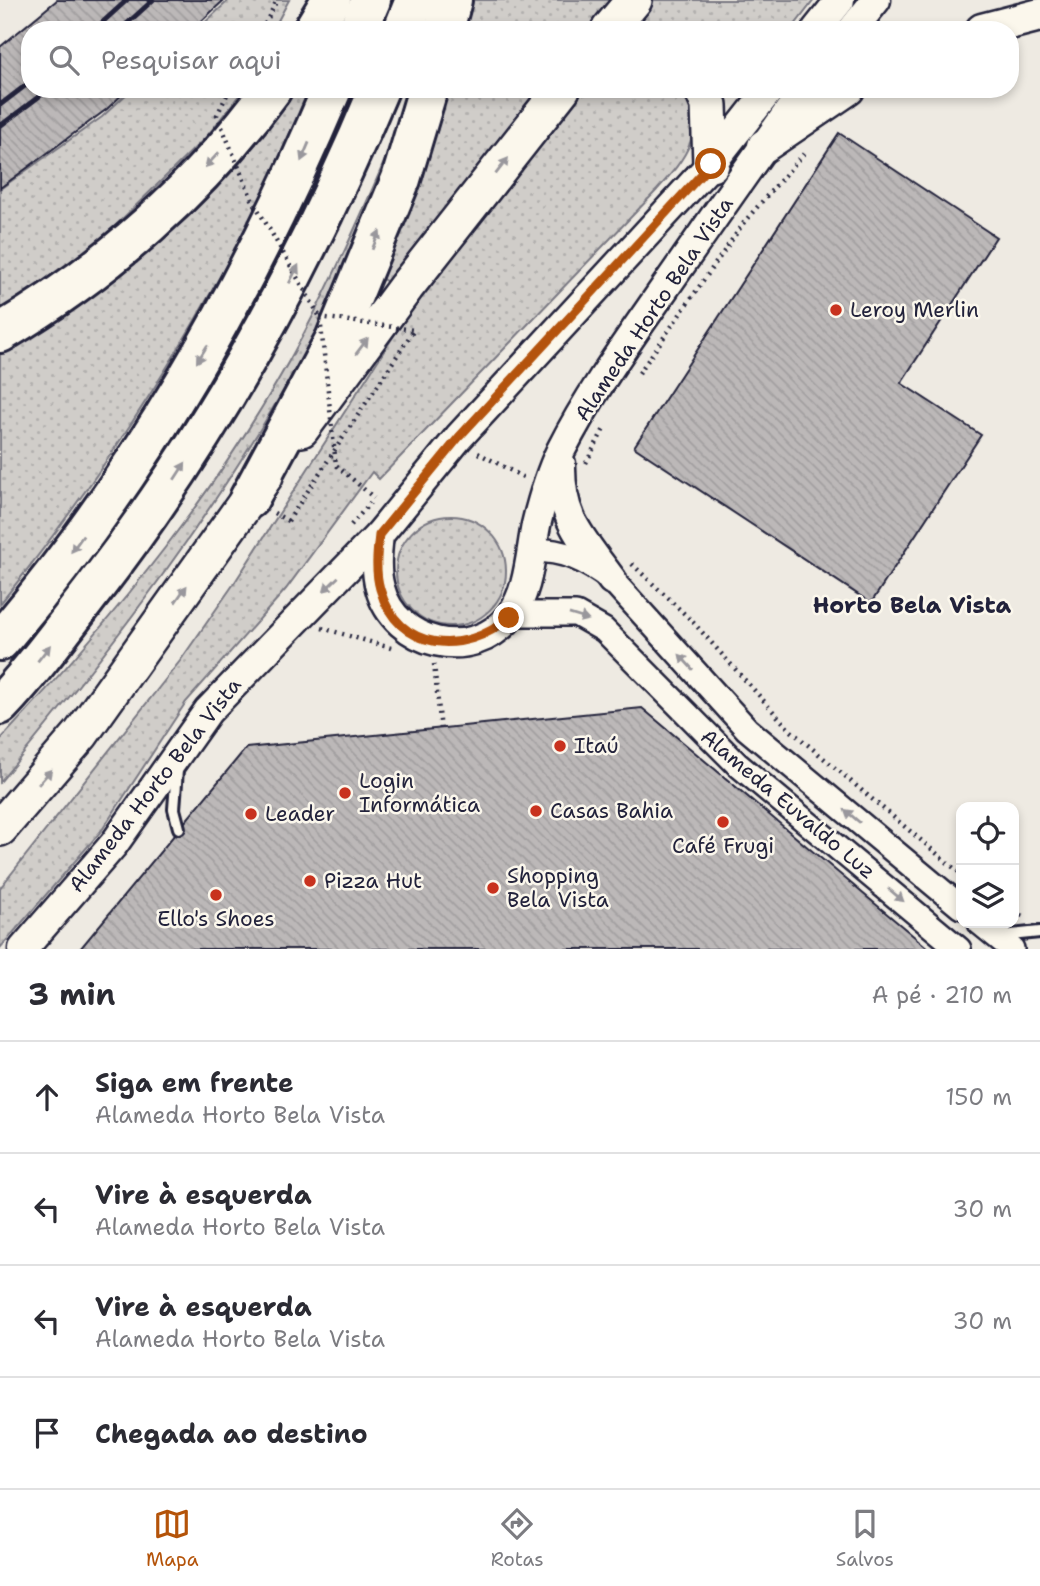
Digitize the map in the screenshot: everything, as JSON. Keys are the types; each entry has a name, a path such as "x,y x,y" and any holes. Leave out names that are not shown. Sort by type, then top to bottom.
{"highway":[{"path":"318,21 331,0"},
{"path":"362,21 371,0"},
{"path":"407,21 415,0"},
{"path":"446,21 452,0"},
{"path":"0,333 71,286 167,207 211,163 265,98"},
{"path":"0,641 45,587 131,467 220,325 264,241 328,98"},
{"path":"0,705 121,553 215,417 257,345 339,183 375,98"},
{"path":"249,499 335,338 401,179 425,98"}],"main road":[{"path":"617,21 635,0"},
{"path":"1017,21 1040,15"},
{"path":"0,828 81,734 249,499 406,287 555,98"},
{"path":"706,98 709,105 711,164"},
{"path":"764,146 835,98"}],"street":[{"path":"823,21 839,0"},
{"path":"859,21 876,0"},
{"name":"Alameda Horto Bela Vista","path":"23,949 114,844 182,747 239,676 379,535 459,437 711,164 763,98"},
{"name":"Alameda Horto Bela Vista","path":"512,614 520,598 542,499 561,450 612,364 799,98"},
{"path":"561,450 560,493 565,509 621,571"},
{"path":"379,535 380,589 390,610 405,628 425,639 447,644 470,642 491,633 512,614"},
{"name":"Alameda Euvaldo Luz","path":"532,550 558,550 621,571 747,729 956,903"},
{"name":"Alameda Euvaldo Luz","path":"512,614 576,614 604,629 737,764 959,949"}],"lane":[{"path":"179,828 174,809 174,786 182,747"},
{"path":"996,936 1040,932"}],"path":[{"path":"266,21 277,0"},
{"path":"225,98 217,114 252,200 320,317 336,465 374,498"},
{"path":"635,379 745,221 809,148"},
{"path":"288,521 414,330 320,317"},
{"path":"586,466 607,423"},
{"path":"459,437 475,451 523,477"},
{"path":"621,571 692,621 789,729 956,870"},
{"path":"314,638 324,629 395,649"},
{"path":"433,662 441,730"}],"shaded area":[{"path":"229,0 289,0 278,21 207,21"},
{"path":"471,0 611,0 594,21 465,21"},
{"path":"654,0 814,0 798,21 636,21"},
{"path":"122,98 237,98 207,136 116,225 68,267 0,313 0,189 102,117"},
{"path":"280,98 305,98 230,258 151,393 94,479 0,604 0,354 22,341"},
{"path":"441,98 531,98 389,283 381,278"},
{"path":"575,98 686,98 693,118 693,131 690,143 677,166 379,479 372,472 286,589 186,702 102,830 0,948 0,888 180,661 233,585 431,278"},
{"path":"396,134 398,136 334,294 276,403 204,516 165,571 84,678 0,782 0,740 85,646 164,548 238,446 271,392 327,287"},
{"path":"451,516 472,520 490,532 502,550 506,571 502,592 490,610 472,622 451,626 430,622 412,610 400,592 396,571 400,550 412,532 430,520"}],"building":[{"path":"57,0 224,0 202,21 32,21"},
{"path":"21,30 21,98 119,98 0,188 0,47"},
{"name":"Leroy Merlin","path":"839,133 996,237 901,383 981,435 871,603 634,447"},
{"name":"Shopping Bela Vista","path":"642,708 929,949 80,949 246,748"}],"railway":[{"path":"104,21 127,0"},
{"path":"130,21 153,0"},
{"path":"0,105 21,89"},
{"path":"0,126 37,98"}],"place":[{"name":"Leroy Merlin","path":"836,310"},
{"name":"Itaú","path":"560,746"},
{"name":"Login Informática","path":"345,793"},
{"name":"Casas Bahia","path":"536,811"},
{"name":"Leader","path":"251,814"},
{"name":"Café Frugi","path":"723,822"},
{"name":"Pizza Hut","path":"310,881"},
{"name":"Shopping Bela Vista","path":"493,888"},
{"name":"Ello's Shoes","path":"216,895"}],"district":[{"name":"Horto Bela Vista","path":"912,605"}],"route":[{"path":"509,618 491,633 470,642 447,644 425,639 405,628 390,610 380,589 377,575 379,535 459,437 711,164"}]}
